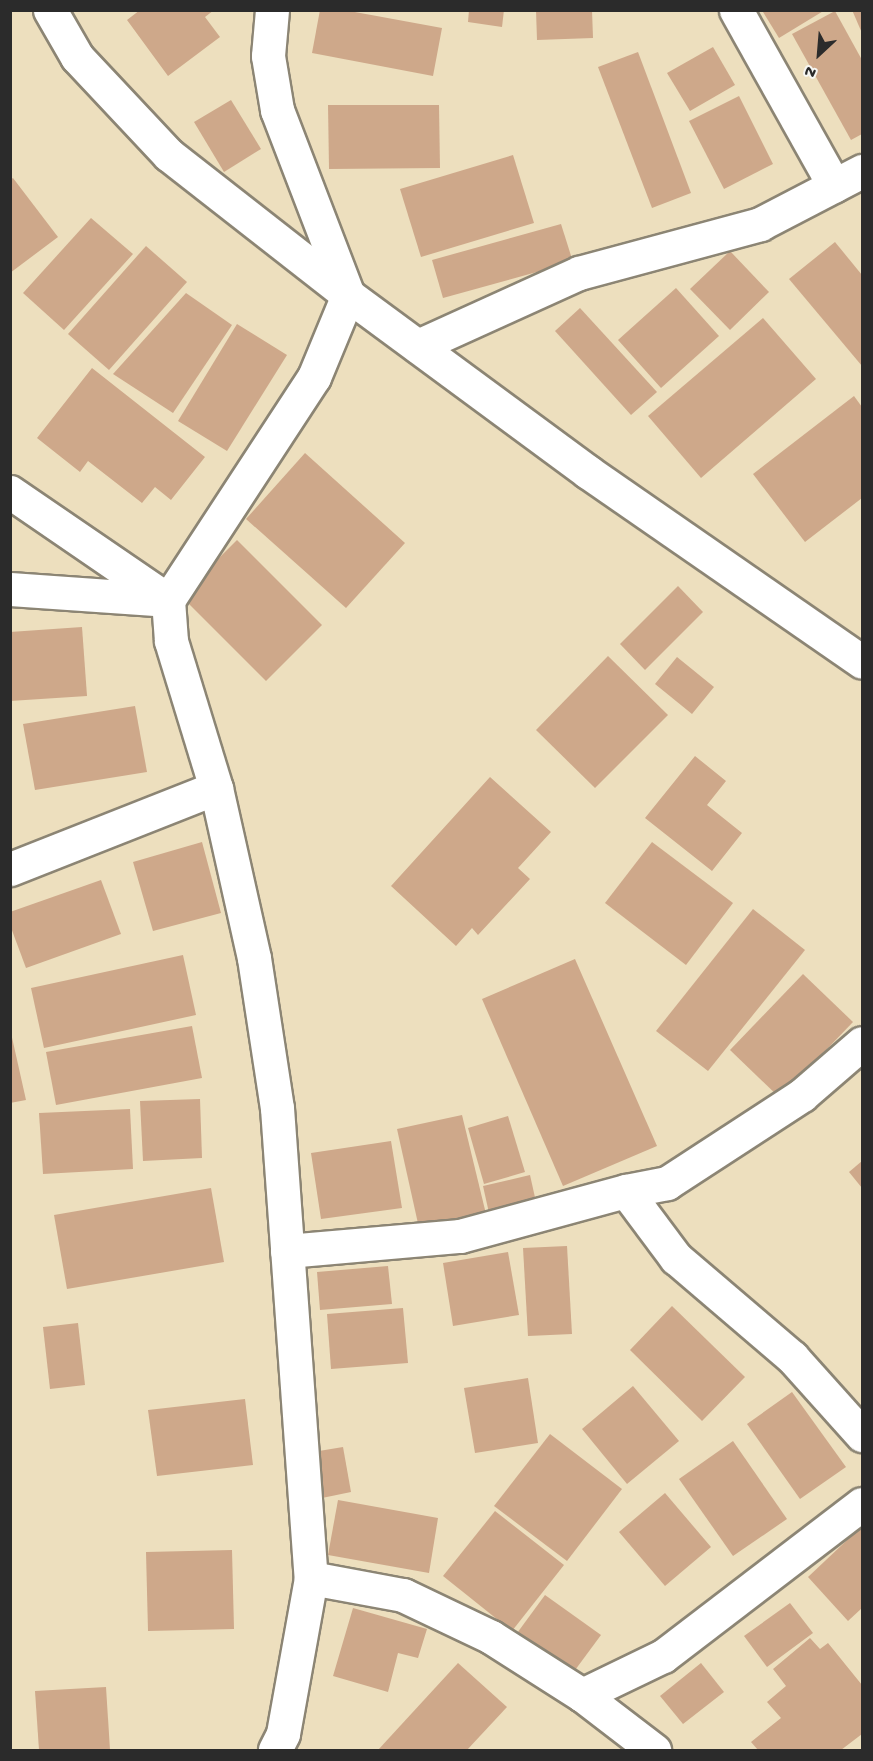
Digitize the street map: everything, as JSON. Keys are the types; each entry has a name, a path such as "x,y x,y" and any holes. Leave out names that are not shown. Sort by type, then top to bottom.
{"street":[{"path":"50,10 76,57 169,155 348,295 588,472 862,662"},
{"path":"272,10 268,56 277,110 348,295 314,377 168,600 171,641 216,788 254,958 277,1108 311,1578 283,1734 275,1750"},
{"path":"736,10 834,185"},
{"path":"418,346 579,273 760,224 862,171"},
{"path":"10,492 168,600"},
{"path":"10,589 168,600"},
{"path":"10,869 216,788"},
{"path":"287,1251 459,1236 626,1191 667,1183 802,1095 862,1043"},
{"path":"626,1191 676,1258 792,1357 862,1435"},
{"path":"582,1695 663,1656 862,1504"},
{"path":"311,1578 403,1595 491,1637 582,1695 654,1750"}],"building":[{"path":"140,10 214,10 205,17 220,37 168,76 127,20"},
{"path":"320,10 344,10 442,28 433,76 312,53"},
{"path":"469,10 504,10 502,27 468,22"},
{"path":"536,10 592,10 593,38 537,40"},
{"path":"765,10 825,10 779,38 763,12"},
{"path":"852,10 862,10 862,33"},
{"path":"835,11 862,60 862,134 851,140 792,34"},
{"path":"713,47 735,85 690,111 667,73"},
{"path":"638,52 691,193 652,208 598,67"},
{"path":"739,96 773,164 724,189 689,121"},
{"path":"231,100 261,149 224,172 194,122"},
{"path":"328,105 439,105 440,168 329,169"},
{"path":"513,155 534,223 421,257 400,189"},
{"path":"13,178 58,237 10,273 10,180"},
{"path":"91,218 133,254 64,330 23,293"},
{"path":"561,224 573,262 443,298 432,260"},
{"path":"835,242 862,275 862,366 789,279"},
{"path":"146,246 187,282 109,370 68,334"},
{"path":"730,251 769,292 730,330 690,289"},
{"path":"676,288 719,336 661,388 618,340"},
{"path":"186,293 232,325 173,413 113,374"},
{"path":"580,308 657,392 631,415 555,331"},
{"path":"763,318 816,379 701,478 648,416"},
{"path":"237,324 287,355 227,451 178,421"},
{"path":"92,368 205,457 171,500 155,487 142,503 88,461 80,472 37,438"},
{"path":"854,396 862,407 862,498 805,542 753,474"},
{"path":"305,453 405,543 346,608 246,519"},
{"path":"237,540 322,625 266,681 181,596"},
{"path":"678,586 703,612 645,670 620,644"},
{"path":"82,627 87,696 10,701 10,632"},
{"path":"608,656 668,715 595,788 536,730"},
{"path":"677,657 714,687 692,714 655,684"},
{"path":"135,706 147,772 35,790 23,724"},
{"path":"695,756 726,781 707,805 742,833 712,871 645,818"},
{"path":"490,777 551,832 518,868 530,879 478,935 472,928 456,946 391,886"},
{"path":"202,842 221,913 153,931 133,862"},
{"path":"652,842 733,903 686,965 605,903"},
{"path":"101,880 121,934 26,968 10,925 10,912"},
{"path":"753,909 805,950 708,1071 656,1031"},
{"path":"183,955 196,1015 44,1048 31,988"},
{"path":"575,959 657,1146 563,1186 482,999"},
{"path":"803,974 853,1022 780,1098 730,1050"},
{"path":"192,1026 202,1078 56,1105 46,1052"},
{"path":"10,1034 26,1100 10,1103"},
{"path":"200,1099 202,1158 143,1161 140,1101"},
{"path":"130,1109 133,1169 43,1174 39,1113"},
{"path":"462,1115 486,1214 419,1228 397,1129"},
{"path":"508,1116 525,1172 484,1184 468,1128"},
{"path":"391,1141 402,1208 321,1219 311,1153"},
{"path":"862,1161 862,1188 849,1172"},
{"path":"530,1175 536,1202 489,1213 483,1186"},
{"path":"211,1188 224,1262 67,1289 54,1215"},
{"path":"567,1246 572,1334 528,1336 523,1248"},
{"path":"508,1252 519,1315 453,1326 443,1263"},
{"path":"388,1266 392,1304 320,1310 317,1272"},
{"path":"672,1306 745,1377 702,1421 630,1350"},
{"path":"403,1308 408,1363 331,1369 327,1314"},
{"path":"78,1323 85,1385 50,1389 43,1327"},
{"path":"528,1378 538,1443 475,1453 464,1388"},
{"path":"633,1386 679,1441 627,1484 582,1429"},
{"path":"792,1392 846,1467 800,1499 747,1424"},
{"path":"245,1399 253,1465 157,1476 148,1410"},
{"path":"550,1434 622,1489 567,1561 494,1506"},
{"path":"733,1441 787,1519 733,1556 679,1479"},
{"path":"343,1447 351,1492 322,1498 313,1452"},
{"path":"665,1493 711,1547 665,1586 619,1532"},
{"path":"338,1500 438,1518 429,1573 328,1555"},
{"path":"495,1511 564,1565 512,1631 443,1576"},
{"path":"862,1526 862,1608 848,1621 808,1577"},
{"path":"232,1550 234,1629 148,1631 146,1552"},
{"path":"545,1595 601,1635 567,1681 512,1640"},
{"path":"790,1603 813,1633 767,1667 744,1636"},
{"path":"353,1608 427,1629 418,1658 398,1653 388,1692 333,1676"},
{"path":"810,1638 820,1649 828,1643 862,1685 862,1734 841,1750 758,1750 751,1742 781,1718 767,1702 786,1686 773,1669"},
{"path":"458,1663 507,1707 467,1750 378,1750"},
{"path":"701,1663 724,1692 683,1724 660,1696"},
{"path":"106,1687 110,1750 39,1750 35,1691"}]}
